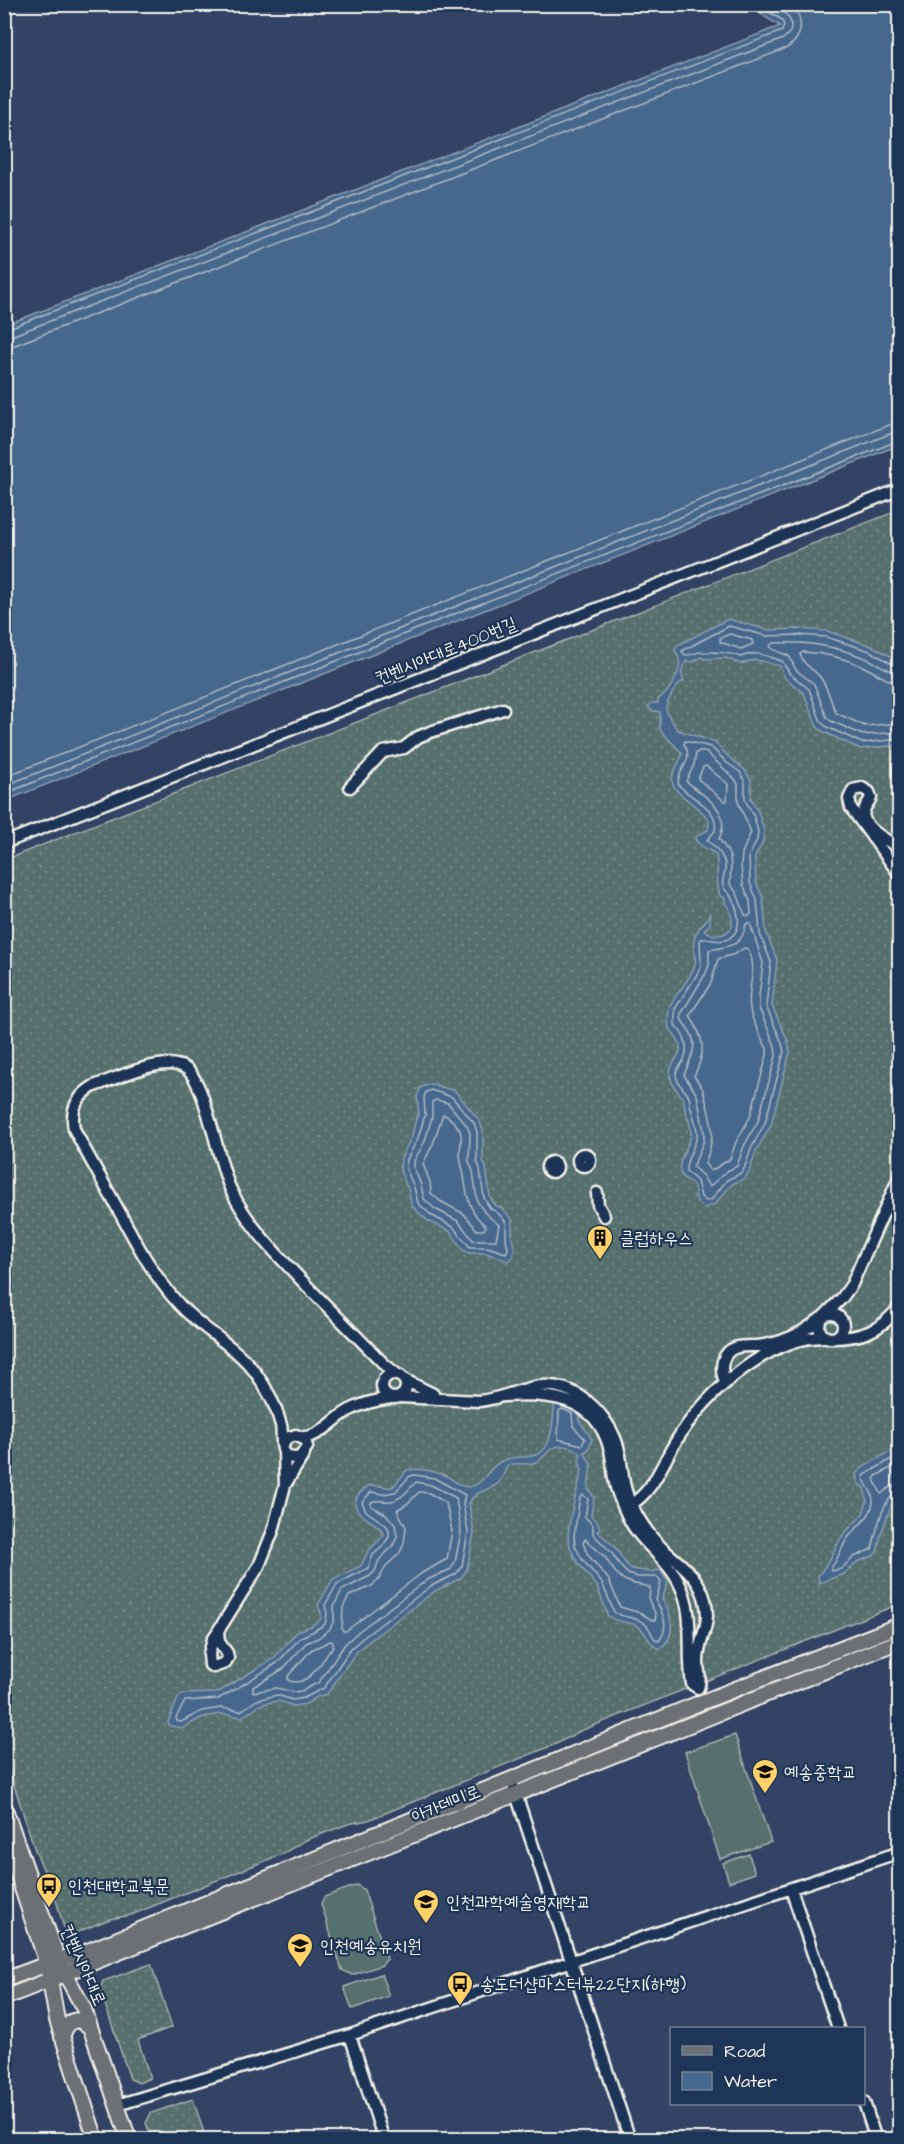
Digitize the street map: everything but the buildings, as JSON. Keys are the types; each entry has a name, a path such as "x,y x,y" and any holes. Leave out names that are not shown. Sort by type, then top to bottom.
{"main road":[{"name":"아카데미로","path":"4,1980 83,1953 511,1779 900,1625"},
{"name":"아카데미로","path":"4,1998 900,1641"},
{"name":"컨벤시아대로","path":"4,1806 52,1962 50,1980 57,2020 96,2139"},
{"name":"컨벤시아대로","path":"4,1836 52,1962 66,1973 84,2009 129,2139"},
{"path":"62,2037 66,2026 74,2020 81,2020 90,2027"}],"street":[{"name":"컨벤시아대로400번길","path":"4,843 900,489"},
{"path":"350,787 383,752 405,748 418,737 430,732 503,710"},
{"path":"900,848 874,831 865,820 864,811 871,798 869,792 862,788 853,790 849,799 851,808 900,876"},
{"path":"218,1631 259,1566 273,1531 285,1485 282,1428 270,1397 253,1369 233,1349 178,1305 146,1260 74,1129 73,1112 80,1096 94,1086 166,1063 178,1065 189,1071 199,1087 225,1176 246,1216 266,1243 384,1364 401,1377 442,1398"},
{"path":"726,1383 722,1365 731,1349 772,1344 789,1338 804,1331 838,1302 856,1275 900,1175"},
{"path":"597,1193 598,1204 604,1216"},
{"path":"838,1302 837,1311 846,1333 856,1337"},
{"path":"627,1507 647,1493 668,1454 691,1419 726,1383 752,1364 786,1345 807,1338 856,1337 883,1324 900,1306"},
{"path":"823,1317 832,1314 841,1321"},
{"path":"823,1317 819,1329 829,1337"},
{"path":"829,1337 840,1333 841,1321"},
{"path":"384,1364 385,1378 391,1395"},
{"path":"385,1378 392,1375 401,1377"},
{"path":"282,1428 298,1436 306,1443 305,1452 300,1457 291,1458 284,1449 286,1438 298,1436 309,1437 348,1411 391,1395 406,1387 401,1377"},
{"path":"391,1395 479,1401 504,1396 555,1392 583,1404 606,1437 610,1448 615,1484 640,1538 673,1572 685,1595 690,1623 689,1669 692,1684 698,1688 701,1681 699,1652 708,1623 707,1607 700,1587 692,1574 648,1533 627,1507"},
{"path":"285,1485 321,1431"},
{"path":"685,1595 700,1587"},
{"path":"690,1623 708,1623"},
{"path":"511,1779 630,2139"},
{"path":"117,2105 350,2035 900,1852"},
{"path":"791,1889 838,2027"},
{"path":"350,2035 384,2139"},
{"path":"865,2105 876,2139"}],"green space":[{"path":"899,510 899,1604 580,1731 556,1744 368,1820 348,1824 306,1840 282,1854 131,1915 110,1919 75,1933 64,1928 54,1893 36,1853 5,1757 4,860"},
{"path":"735,1735 771,1842 720,1859 685,1752"},
{"path":"749,1854 755,1873 729,1882 723,1863"},
{"path":"357,1885 364,1890 387,1959 382,1965 352,1975 342,1970 321,1904 324,1897"},
{"path":"151,1964 172,2027 138,2040 150,2078 139,2083 130,2079 100,1989 103,1981"},
{"path":"381,1974 389,1996 352,2009 344,1987"},
{"path":"193,2099 206,2139 152,2139 146,2123 151,2113"}],"water":[{"path":"746,5 899,5 899,445 5,801 5,325 780,26"},
{"path":"728,619 768,630 827,631 872,646 898,660 900,745 860,749 824,732 817,727 804,693 785,678 780,666 761,661 741,664 726,658 705,659 701,657 693,662 686,661 681,673 684,682 679,684 668,702 667,713 678,730 714,742 744,769 751,780 751,799 758,811 764,831 763,842 755,857 756,882 763,898 766,932 777,960 772,1006 788,1041 790,1052 771,1125 756,1151 749,1172 744,1179 732,1184 715,1204 705,1208 698,1203 693,1185 683,1177 680,1171 691,1131 684,1099 671,1079 670,1072 680,1051 680,1045 669,1028 668,1017 673,1001 692,973 695,964 694,943 698,930 710,913 710,924 704,930 711,934 726,933 732,927 732,919 725,898 720,896 716,855 695,839 708,830 709,820 676,790 672,779 682,753 660,730 660,712 648,707 652,703 658,703 658,699 677,676 679,658 675,650 676,646"},
{"path":"431,1084 455,1091 479,1120 483,1130 483,1161 490,1197 495,1205 503,1209 512,1219 512,1238 515,1249 508,1261 486,1253 469,1253 463,1250 450,1231 428,1221 412,1206 400,1170 401,1158 412,1136 419,1114 417,1096 421,1087"},
{"path":"555,1400 584,1414 578,1419 592,1439 588,1450 584,1452 591,1464 588,1489 594,1497 591,1516 597,1521 600,1529 597,1531 615,1547 632,1569 650,1572 660,1570 668,1582 662,1599 670,1618 671,1632 665,1644 659,1649 651,1643 639,1627 608,1616 597,1586 577,1562 570,1547 568,1535 582,1470 579,1461 581,1454 570,1447 562,1446 550,1450 533,1463 508,1465 498,1483 474,1496 469,1504 474,1533 467,1569 461,1578 435,1591 356,1652 327,1694 306,1704 294,1706 278,1701 260,1705 242,1717 221,1714 203,1717 183,1728 170,1726 168,1722 179,1696 217,1693 274,1658 298,1631 321,1619 318,1605 333,1579 361,1566 368,1551 384,1535 377,1525 356,1508 355,1502 358,1495 365,1488 393,1487 407,1470 412,1469 448,1477 463,1486 478,1484 500,1462 532,1456 545,1448 551,1433"},
{"path":"899,1446 899,1496 891,1506 877,1552 857,1562 844,1574 819,1583 818,1576 842,1536 863,1514 867,1501 864,1488 858,1483 856,1474"}],"place":[{"name":"클럽하우스","path":"600,1261"},
{"name":"예송중학교","path":"765,1795"},
{"name":"인천대학교북문","path":"49,1909"},
{"name":"인천과학예술영재학교","path":"426,1925"},
{"name":"인천예송유치원","path":"300,1969"},
{"name":"송도더샵마스터뷰22단지(하행)","path":"460,2007"}]}
